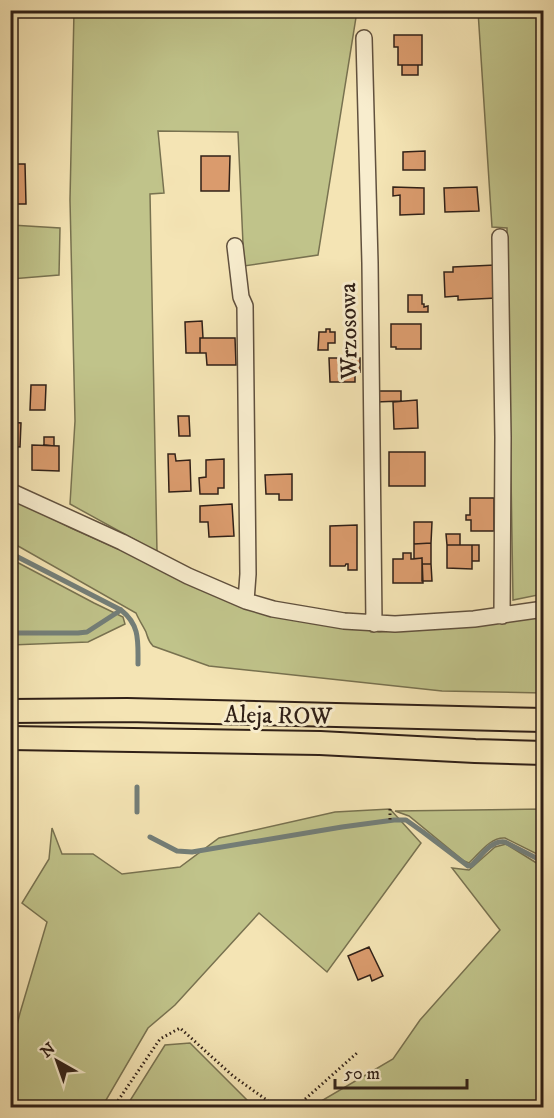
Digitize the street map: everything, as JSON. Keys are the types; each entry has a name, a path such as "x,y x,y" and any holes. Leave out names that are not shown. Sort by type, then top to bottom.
{"main road":[{"name":"Aleja ROW","path":"10,711 149,710 543,720"},
{"name":"Aleja ROW","path":"10,738 320,743 543,753"}],"street":[{"name":"Wrzosowa","path":"364,38 370,274 374,624"},
{"path":"500,237 503,425 502,616"},
{"path":"235,246 241,297 245,306 248,563 246,601"},
{"path":"10,491 122,542 188,576 246,601 290,613 374,624 421,624 502,616 543,609"}],"path":[{"path":"390,809 390,820"},
{"path":"113,1107 160,1039 180,1029 233,1076 275,1106 286,1107"},
{"path":"295,1107 357,1053"}],"green space":[{"path":"74,11 357,11 318,255 244,266 238,132 158,131 164,193 150,194 157,552 70,504 75,421 70,200"},
{"path":"478,11 543,11 543,594 513,600 507,228 492,227"},
{"path":"11,225 60,228 59,275 11,279"},
{"path":"10,497 71,528 263,613 379,632 494,623 543,615 543,693 442,691 209,666 153,646 136,613 11,542"},
{"path":"11,559 123,617 125,624 88,642 11,645"},
{"path":"390,809 421,843 327,972 259,913 175,1005 148,1028 102,1107 11,1107 11,1049 47,922 22,903 49,859 52,828 62,854 93,854 122,874 180,867 219,838 335,812"},
{"path":"543,809 543,857 505,838 500,838 490,843 469,863 409,816 395,811"},
{"path":"506,844 543,867 543,1107 311,1107 393,1059 420,1020 500,930 452,868 469,870 495,847"},
{"path":"190,1043 254,1107 126,1107 165,1045"}],"building":[{"path":"394,35 422,35 422,65 398,65 398,47 394,47"},
{"path":"402,65 418,65 418,75 402,75"},
{"path":"425,151 425,170 403,170 403,152"},
{"path":"201,156 230,156 229,191 201,191"},
{"path":"10,164 25,164 26,204 10,204"},
{"path":"393,187 424,188 424,214 400,215 400,195 393,196"},
{"path":"477,187 479,211 445,212 444,188"},
{"path":"495,265 496,298 458,300 458,296 445,297 444,272 453,272 453,267"},
{"path":"408,295 422,295 422,304 424,307 428,306 428,312 408,312"},
{"path":"202,321 203,338 200,338 200,353 186,353 185,322"},
{"path":"391,324 421,324 421,349 391,347"},
{"path":"326,329 335,332 335,343 328,343 328,350 318,350 319,332 326,332"},
{"path":"200,338 235,338 236,365 207,365 206,353 200,353"},
{"path":"329,358 360,358 360,372 355,372 355,382 330,382"},
{"path":"31,385 46,385 45,410 30,410"},
{"path":"376,391 401,391 401,401 376,402"},
{"path":"10,399 15,399 13,422 10,422"},
{"path":"417,400 418,428 394,429 393,402"},
{"path":"178,416 189,416 190,436 179,436"},
{"path":"10,422 21,423 20,447 10,446"},
{"path":"44,437 54,437 54,446 44,445"},
{"path":"32,445 59,446 59,471 32,470"},
{"path":"389,452 425,452 425,486 389,486"},
{"path":"168,454 175,454 176,461 190,460 191,491 169,492"},
{"path":"224,459 224,488 218,488 218,494 200,494 199,478 206,477 206,460"},
{"path":"292,474 292,500 279,500 279,494 266,494 265,475"},
{"path":"470,498 494,498 494,531 471,531 471,520 466,520 466,515 470,515"},
{"path":"232,504 234,536 209,537 208,522 200,522 200,506"},
{"path":"414,522 432,522 431,543 414,544"},
{"path":"357,525 357,570 348,570 348,564 330,566 330,526"},
{"path":"446,534 460,534 460,545 447,545"},
{"path":"431,543 431,564 422,564 422,558 414,559 414,544"},
{"path":"447,545 472,545 472,569 447,568"},
{"path":"472,545 479,545 479,561 472,561"},
{"path":"403,553 411,553 411,559 422,558 423,583 393,583 393,559 403,559"},
{"path":"422,564 431,564 432,581 422,581"},
{"path":"369,947 383,976 372,981 370,975 358,980 348,956"}],"waterway":[{"path":"10,553 121,610 132,622 137,634 138,664"},
{"path":"10,633 87,632 121,610"},
{"path":"137,787 137,812"},
{"path":"150,837 177,851 192,852 342,827 406,820 468,866 472,865 491,846 500,842 505,842 544,862"}]}
